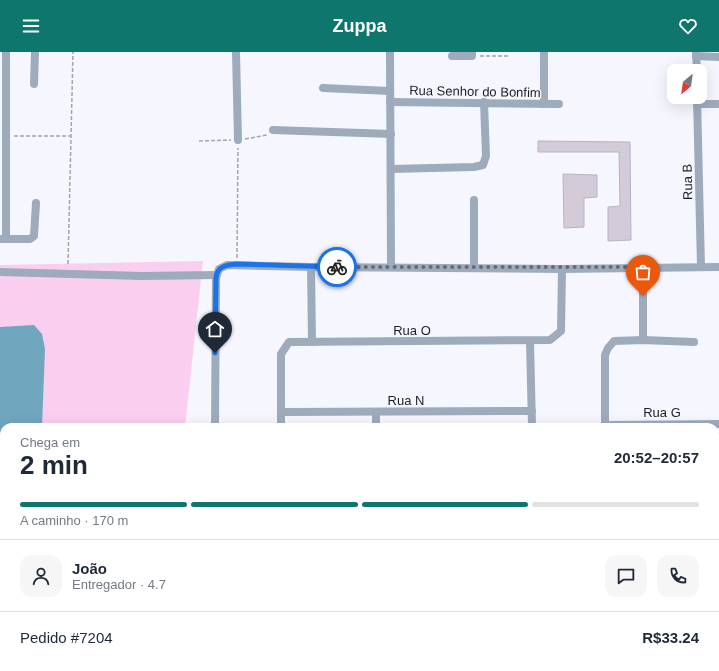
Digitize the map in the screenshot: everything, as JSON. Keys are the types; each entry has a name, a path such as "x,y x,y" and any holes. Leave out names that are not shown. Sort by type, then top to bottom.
{"street":[{"path":"6,52 6,136 3,239 30,239 34,236 36,203"},
{"path":"34,84 35,52"},
{"path":"236,52 238,140"},
{"path":"390,52 391,266"},
{"path":"544,52 544,104"},
{"path":"452,56 472,54"},
{"path":"696,54 719,56"},
{"path":"323,88 390,91"},
{"name":"Rua Senhor do Bonfim","path":"390,102 559,104"},
{"path":"391,169 474,167 483,165 486,156 484,102"},
{"path":"707,102 719,104"},
{"name":"Rua B","path":"697,104 701,266"},
{"path":"273,130 391,134"},
{"path":"474,200 474,267"},
{"path":"0,272 142,276 218,272 227,265 237,264 311,267 391,266 562,269 701,266 719,267"},
{"path":"311,267 312,342"},
{"path":"643,267 643,340"},
{"name":"Rua O","path":"281,412 281,354 283,348 289,342 550,340 561,331 562,269"},
{"path":"215,423 218,272"},
{"path":"605,423 605,355 611,344 620,341 643,340 694,342"},
{"path":"530,341 532,423"},
{"name":"Rua N","path":"281,412 532,411"},
{"path":"281,412 282,423"},
{"path":"376,412 376,423"}],"path":[{"path":"68,264 73,52"},
{"path":"472,54 508,56"},
{"path":"6,136 70,136"},
{"path":"237,264 238,140"}],"shaded area":[{"path":"203,261 185,423 0,423 0,265"}],"water":[{"path":"34,325 42,334 45,349 42,423 0,423 0,327"}],"building":[{"path":"538,141 630,142 631,240 608,241 608,207 620,206 619,152 538,152"},
{"path":"563,174 597,175 597,197 584,198 584,227 564,228"}],"way so far":[{"path":"337,267 391,266 562,269 643,267 643,296"}],"route":[{"path":"215,353 216,275 222,267 237,264 337,267"}]}
